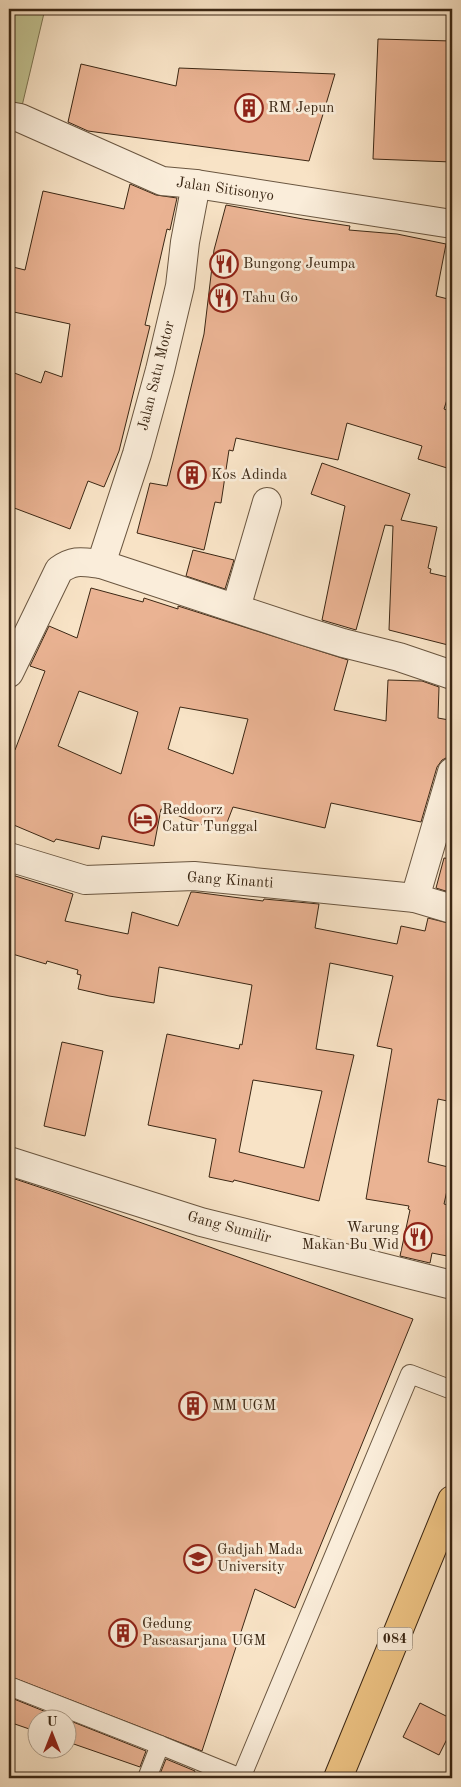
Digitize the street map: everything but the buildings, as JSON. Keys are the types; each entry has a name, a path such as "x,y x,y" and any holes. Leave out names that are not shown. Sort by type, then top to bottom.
{"main road":[{"name":"084","path":"338,1778 452,1500"}],"street":[{"name":"Jalan Sitisonyo","path":"9,116 20,118 162,181 196,184 452,224"},
{"name":"Jalan Satu Motor","path":"101,564 137,454 160,370 180,286 185,242 196,184"},
{"path":"236,608 267,502"},
{"path":"9,673 59,570 70,563 82,562 101,564 318,635 399,657 452,675"},
{"path":"415,898 452,772"},
{"name":"Gang Kinanti","path":"9,857 85,880 194,876 415,898 452,909"},
{"name":"Gang Sumilir","path":"9,1161 202,1222 452,1285"}],"lane":[{"path":"9,1686 241,1778 410,1374 452,1390"},
{"path":"147,1778 160,1745"}],"green space":[{"path":"9,9 45,9 22,106 9,102"}],"place":[{"name":"RM Jepun","path":"249,108"},
{"name":"Bungong Jeumpa","path":"224,264"},
{"name":"Tahu Go","path":"223,298"},
{"name":"Kos Adinda","path":"192,475"},
{"name":"Reddoorz Catur Tunggal","path":"143,819"},
{"name":"Warung Makan Bu Wid","path":"418,1237"},
{"name":"MM UGM","path":"193,1406"},
{"name":"Gadjah Mada University","path":"198,1559"},
{"name":"Gedung Pascasarjana UGM","path":"123,1633"}]}
